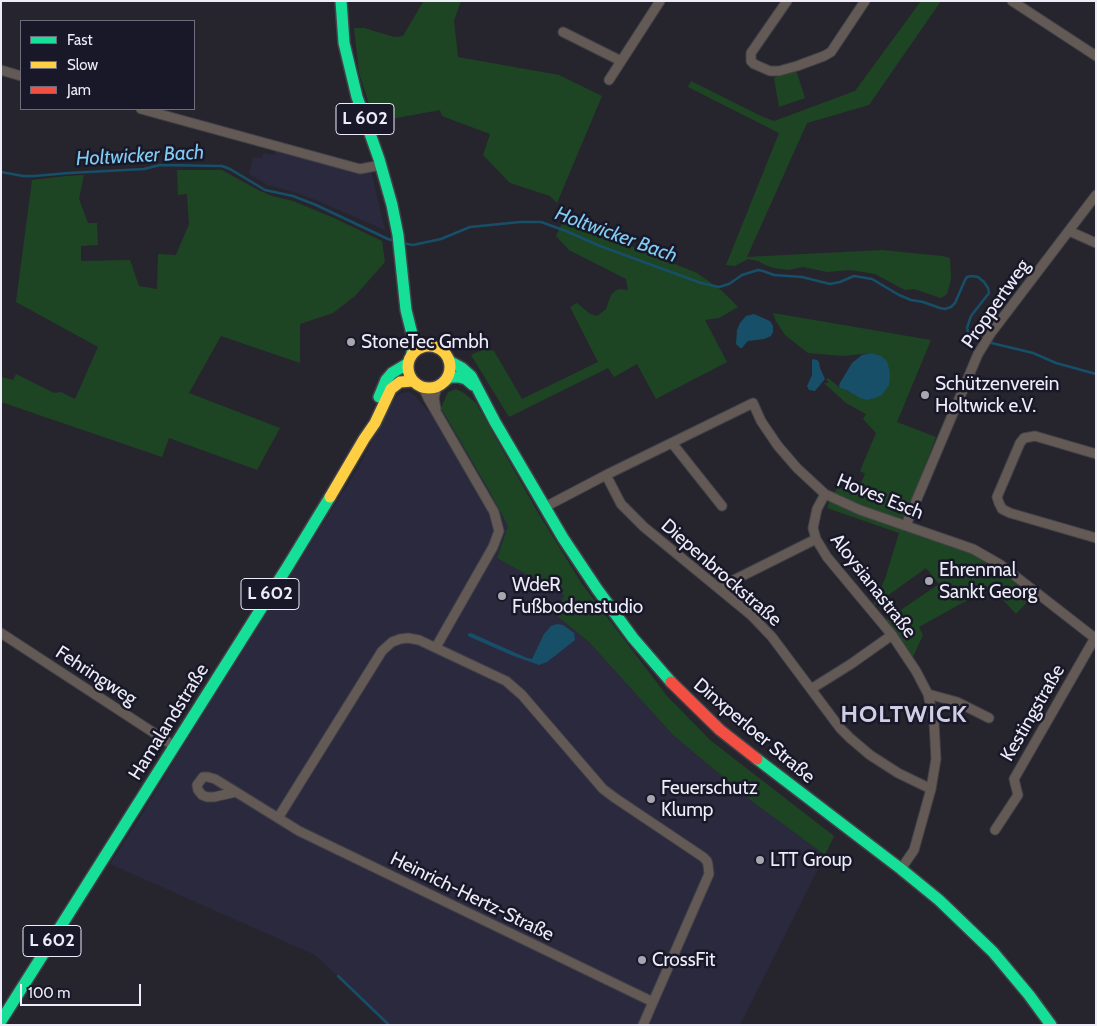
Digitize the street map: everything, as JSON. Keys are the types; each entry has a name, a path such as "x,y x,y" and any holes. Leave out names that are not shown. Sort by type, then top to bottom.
{"main road":[{"name":"L 602","path":"341,1 344,43 356,90 381,165 392,206 398,235 405,293 424,341 429,345 439,348 444,352 449,361"},
{"path":"405,293 406,310 413,338 412,353"},
{"path":"412,353 429,345"},
{"name":"L 602","path":"407,364 412,353"},
{"path":"441,384 448,375 449,361"},
{"name":"Dinxperloer Straße","path":"449,361 462,368 471,376 495,422 568,545 617,618 647,656 678,690 720,730 939,900 992,952 1029,995 1051,1025"},
{"path":"407,364 408,373 412,381 417,385 430,388 441,384 450,377 459,377 466,379 477,388"},
{"name":"Hamalandstraße","path":"364,439 368,421 386,380 392,373 407,364"},
{"name":"Hamalandstraße","path":"1,1021 288,566 374,424 392,389 400,382 412,381"}],"street":[{"path":"609,80 660,1"},
{"path":"787,1 751,53 751,61 754,64 779,71 824,56 831,52 865,1"},
{"path":"1012,1 1096,56"},
{"path":"563,32 621,61"},
{"path":"1,70 20,76"},
{"path":"145,110 360,169 381,165"},
{"name":"Proppertweg","path":"906,526 978,354 991,333 1096,195"},
{"path":"1069,231 1096,243"},
{"path":"436,411 434,398 441,384"},
{"path":"423,387 494,512 499,531 493,547 436,647"},
{"name":"Hoves Esch","path":"545,507 753,403 778,446 825,494 860,510 973,549 1000,565 1095,638"},
{"path":"1096,454 1034,436 1028,436 1020,443 997,497 1002,509 1010,513 1096,538"},
{"path":"672,443 722,506"},
{"name":"Diepenbrockstraße","path":"606,475 620,504 644,527 751,615 772,637 840,728 850,738 870,755 898,773 931,788"},
{"name":"Aloysianastraße","path":"825,494 817,509 813,528 816,539 827,557 892,635 916,670 928,694 934,722 936,758 931,788 914,850 901,869"},
{"path":"718,588 816,539"},
{"name":"Fehringweg","path":"1,633 174,746"},
{"path":"811,689 892,635"},
{"path":"278,818 382,651 392,642 408,638 419,640 506,681 522,695 603,788 707,861 709,869 707,879 643,1025"},
{"name":"Kestingstraße","path":"995,830 1018,795 1014,779 1095,638"},
{"path":"928,694 958,702 988,718"},
{"name":"Heinrich-Hertz-Straße","path":"236,792 299,831 653,1002"}],"shaded area":[{"path":"276,150 371,171 385,230 318,201 268,185 249,174 253,157 262,158 263,153 275,155"},
{"path":"409,392 429,412 441,408 508,526 497,558 564,595 556,615 589,642 673,735 753,802 825,855 740,1025 390,1025 315,955 110,864 358,468 393,401 398,395"}],"green space":[{"path":"422,1 461,1 454,21 458,57 559,75 602,96 557,203 550,196 510,183 483,155 490,134 442,116 440,110 375,122 359,73 354,28 364,28 394,37 403,36"},
{"path":"921,1 941,1 869,105 807,123 747,257 882,250 942,256 950,258 951,279 947,294 941,298 914,289 905,290 875,274 851,270 827,272 803,267 788,270 774,268 748,259 735,266 726,265 779,133 688,87 691,81 774,121 855,91"},
{"path":"792,71 797,73 805,98 779,107 774,78"},
{"path":"177,170 222,170 258,190 272,196 293,201 382,241 385,262 355,296 333,313 300,324 300,363 221,336 189,393 280,428 257,470 169,438 162,457 1,402 1,377 13,380 16,374 54,393 61,392 75,399 98,347 16,302 32,180 84,175 79,199 88,223 97,223 98,245 81,246 81,261 130,260 139,286 157,289 158,254 176,255 189,224 187,194 178,195"},
{"path":"564,219 697,273 721,290 738,307 719,318 705,320 727,362 656,399 637,364 614,377 608,368 509,417 471,355 484,349 494,351 522,399 598,362 570,307 577,303 590,314 597,316 606,309 611,295 616,290 628,290 626,279 569,250 556,236"},
{"path":"773,313 931,340 897,422 936,437 904,521 972,545 1002,560 1039,589 1016,614 991,587 919,627 923,635 913,657 886,620 939,584 926,568 872,607 885,579 899,533 827,508 838,487 854,493 853,482 860,485 865,474 860,471 876,433 863,419 866,414 846,403 824,383 829,382 826,380 828,378 840,388 860,398 872,353 843,356 808,353 785,335"},
{"path":"456,389 476,403 537,511 582,584 667,696 710,740 834,836 825,855 753,802 673,735 589,642 556,615 564,595 497,558 508,526 441,408 448,392"}],"water":[{"path":"754,314 770,321 773,326 773,332 771,336 764,339 748,341 740,348 736,344 737,330 746,316"},
{"path":"871,353 881,356 887,361 890,373 889,385 882,395 867,400 839,386 852,363 862,355"},
{"path":"813,359 819,362 825,379 815,391 809,390 807,386 812,375"},
{"path":"563,625 574,633 575,640 547,662 539,665 468,636 471,633 532,659 544,634 551,626"}],"waterway":[{"name":"Holtwicker Bach","path":"1,172 34,176 144,169 160,165 222,166 265,190 293,196 316,205 395,241"},
{"name":"Holtwicker Bach","path":"402,243 413,245 441,239 470,227 541,222 701,283 719,287 729,284 742,275 758,270 774,275 802,277 830,284 854,276 872,279 911,300 945,309 955,303 967,277 978,277 984,282 989,293 971,316 967,328 969,336 1033,353 1056,363 1096,374"},
{"path":"338,976 389,1025"}],"traffic: fast":[{"path":"341,1 344,43 357,97 379,159 392,205 398,235 406,310 413,338 412,353"},
{"path":"449,361 462,368 471,376 495,422 563,538 633,638 671,682"},
{"path":"379,397 386,380 392,373 407,364"},
{"path":"445,381 450,377 459,377 466,379 473,385"},
{"path":"1,1021 330,497"},
{"path":"757,759 939,900 993,952 1051,1025"}],"traffic: slow":[{"path":"433,346 441,349 447,355 450,367 447,379 441,385 425,388 417,385 411,379 408,363 411,355 417,349 433,346"},
{"path":"330,497 375,423 391,389 400,382 412,381"}],"traffic: jam":[{"path":"671,682 720,730 757,759"}],"place":[{"name":"StoneTec Gmbh","path":"351,342"},
{"name":"Schützenverein Holtwick e.V.","path":"925,395"},
{"name":"Ehrenmal Sankt Georg","path":"929,581"},
{"name":"WdeR Fußbodenstudio","path":"502,596"},
{"name":"Feuerschutz Klump","path":"651,799"},
{"name":"LTT Group","path":"760,860"},
{"name":"CrossFit","path":"642,960"}],"district":[{"name":"HOLTWICK","path":"904,715"}]}
